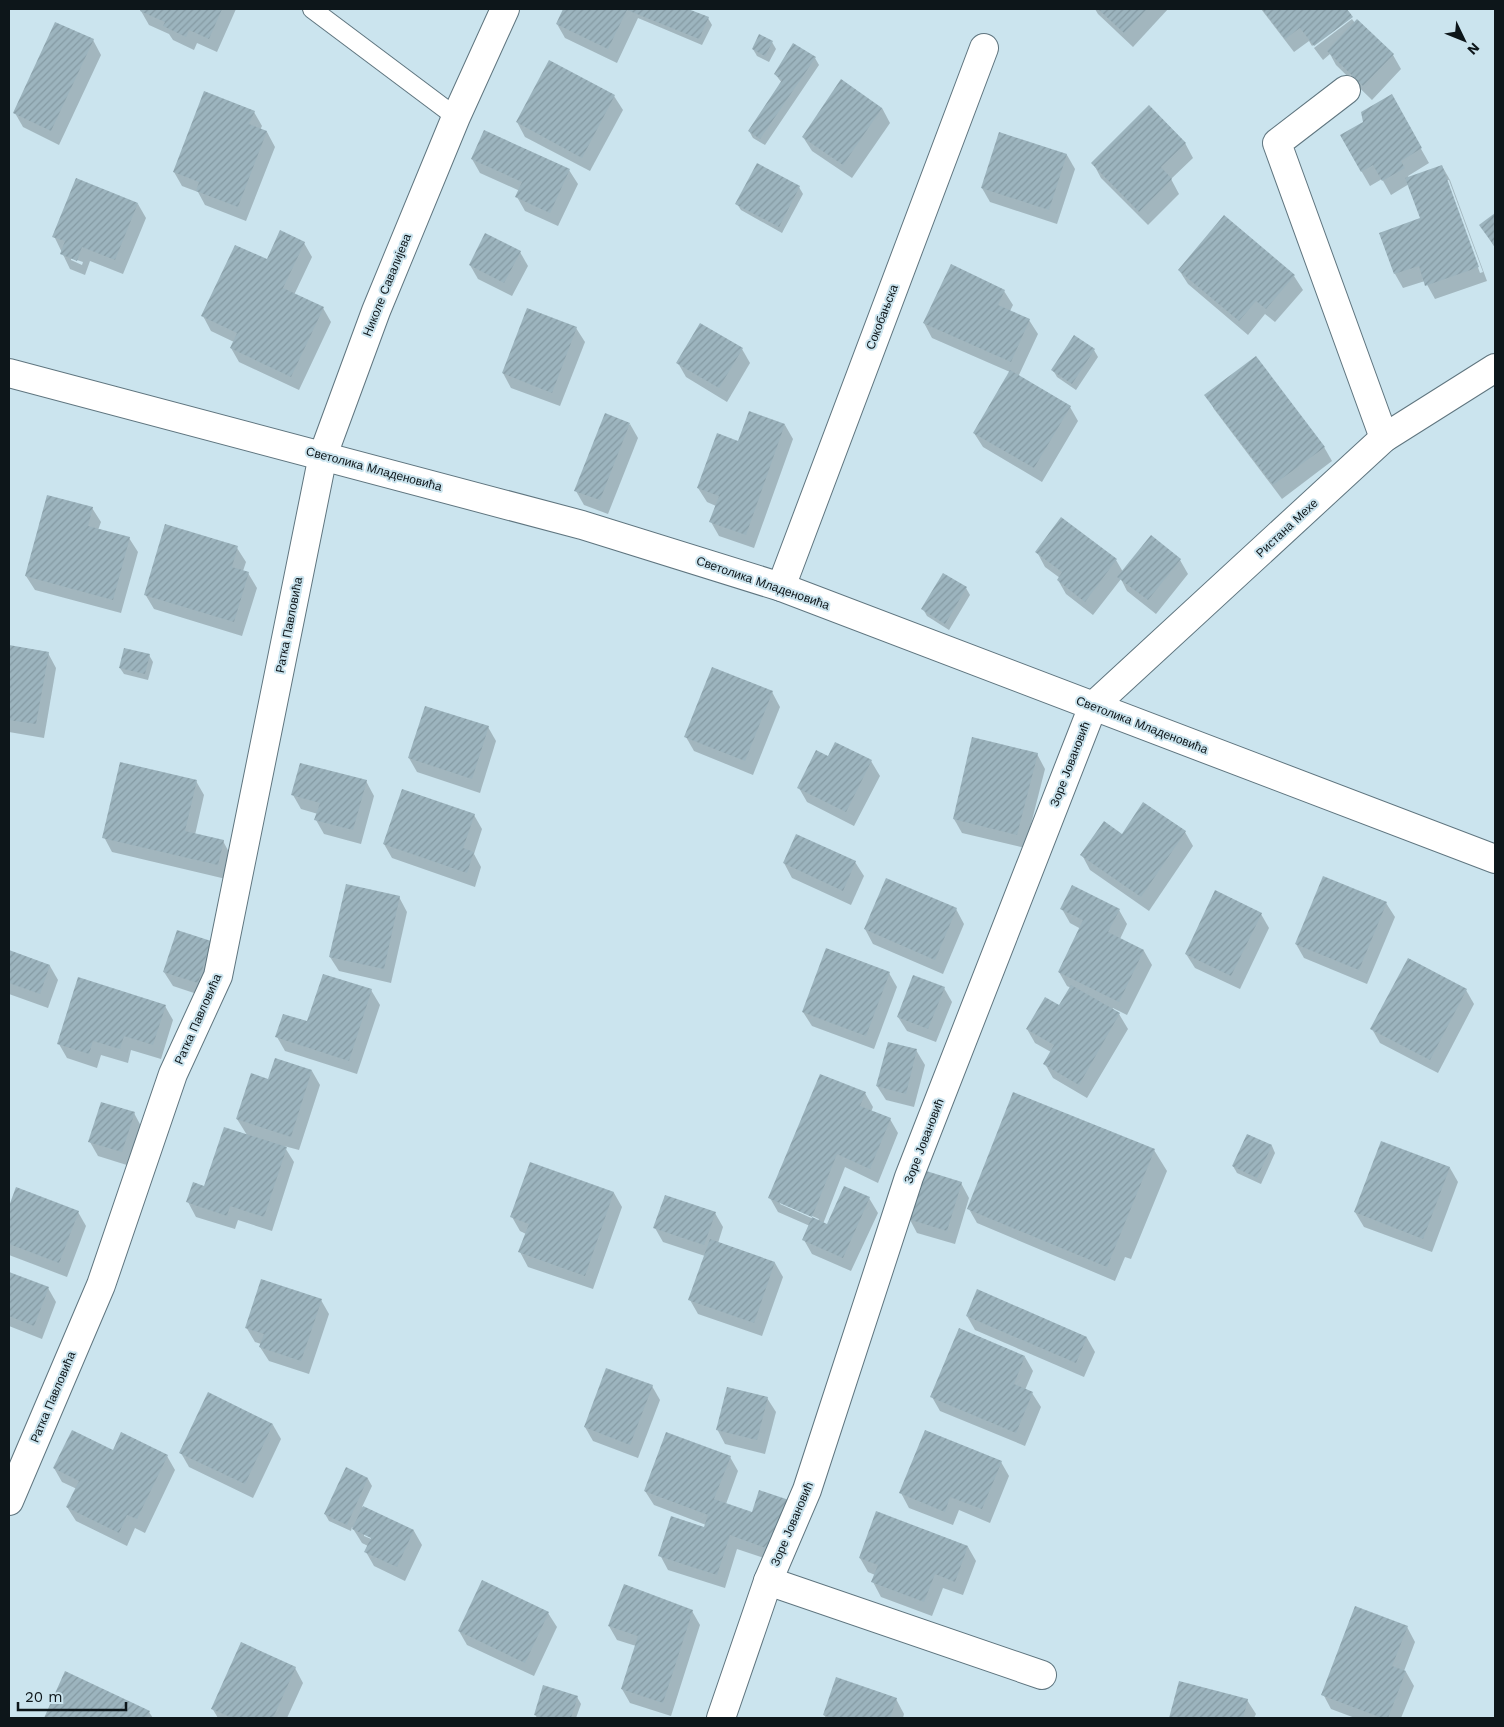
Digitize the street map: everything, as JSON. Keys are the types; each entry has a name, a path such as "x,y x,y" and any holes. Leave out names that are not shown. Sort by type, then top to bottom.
{"street":[{"name":"Николе Савалијева","path":"322,455 376,311 456,116 505,9"},
{"name":"Сокобањска","path":"781,587 984,48"},
{"path":"1346,90 1278,143 1384,438"},
{"name":"Ристана Мехе","path":"1093,706 1384,438 1495,368"},
{"name":"Светолика Младеновића","path":"9,373 582,524 781,587 1495,859"},
{"name":"Ратка Павловића","path":"9,1501 101,1285 173,1074 218,976 322,455"},
{"name":"Зоре Јовановић","path":"721,1718 768,1581 807,1490 909,1178 1093,706"},
{"name":"Зоре Јовановић","path":"768,1581 1042,1675"}],"lane":[{"path":"312,9 456,116"}],"building":[{"path":"141,9 222,9 209,39 189,30 186,37 163,26 165,22 140,11"},
{"path":"563,9 688,9 709,17 699,39 627,10 608,49 556,24"},
{"path":"1098,9 1147,9 1124,33"},
{"path":"1262,9 1347,9 1353,17 1314,46 1300,28 1285,39"},
{"path":"1357,19 1394,54 1363,86 1327,51"},
{"path":"55,22 94,39 51,131 13,113"},
{"path":"759,34 773,41 765,56 752,49"},
{"path":"793,43 816,57 760,139 748,131 782,80 774,74"},
{"path":"549,60 615,95 582,158 516,122"},
{"path":"841,79 882,108 843,165 802,137"},
{"path":"204,91 255,111 249,124 267,131 238,207 196,191 199,182 173,172"},
{"path":"1392,94 1422,148 1401,161 1405,168 1382,181 1373,165 1361,172 1340,135 1363,122 1361,112"},
{"path":"1149,105 1186,143 1161,167 1172,179 1139,212 1091,163"},
{"path":"484,130 570,169 550,213 515,197 522,182 471,159"},
{"path":"999,132 1067,154 1049,210 981,188"},
{"path":"757,163 800,186 779,227 735,204"},
{"path":"1442,165 1479,267 1425,286 1419,266 1394,274 1379,233 1420,218 1405,178"},
{"path":"76,178 138,203 115,260 82,247 77,261 60,254 65,241 52,237"},
{"path":"1495,213 1495,247 1479,225"},
{"path":"1224,215 1295,275 1266,309 1256,301 1239,321 1178,270"},
{"path":"280,230 305,242 283,288 324,307 291,377 230,348 237,333 201,316 235,245 267,259"},
{"path":"485,233 521,251 504,283 469,265"},
{"path":"951,264 1005,290 998,305 1030,319 1011,362 923,323"},
{"path":"527,308 577,327 552,393 502,373"},
{"path":"700,323 743,348 719,388 676,363"},
{"path":"1074,335 1095,349 1072,384 1051,370"},
{"path":"1256,356 1325,447 1273,485 1204,395"},
{"path":"1010,370 1071,406 1034,468 973,433"},
{"path":"749,411 785,424 746,535 709,522 719,496 697,488 717,433 738,441"},
{"path":"605,413 630,423 600,500 574,491"},
{"path":"47,495 93,507 88,526 130,537 113,600 25,576"},
{"path":"1061,517 1117,559 1085,602 1057,580 1062,572 1035,552"},
{"path":"165,524 238,546 232,567 249,572 234,622 144,595"},
{"path":"1151,535 1181,559 1148,600 1117,577"},
{"path":"943,573 967,587 945,624 921,609"},
{"path":"9,645 49,652 36,724 9,720"},
{"path":"124,648 150,654 145,674 119,668"},
{"path":"712,667 773,691 745,761 684,737"},
{"path":"425,706 489,726 472,779 408,758"},
{"path":"972,737 1038,753 1017,835 953,819"},
{"path":"835,742 872,760 846,812 797,788 816,750 828,756"},
{"path":"120,762 197,780 185,831 224,840 218,865 102,838"},
{"path":"300,763 367,780 353,830 314,820 320,803 291,795"},
{"path":"402,789 475,814 463,848 474,852 467,873 383,844"},
{"path":"1143,802 1186,831 1141,897 1080,855 1104,821 1122,834"},
{"path":"796,834 856,861 843,891 783,863"},
{"path":"1323,876 1387,902 1359,970 1295,944"},
{"path":"886,878 957,908 935,960 864,929"},
{"path":"346,884 400,896 384,969 329,957"},
{"path":"1072,885 1120,909 1108,932 1144,950 1119,1002 1058,972 1083,920 1060,909"},
{"path":"1215,890 1262,913 1231,976 1185,954"},
{"path":"177,930 211,941 198,983 163,972"},
{"path":"826,948 890,972 866,1036 802,1012"},
{"path":"9,950 50,965 40,994 9,983"},
{"path":"1408,958 1467,989 1430,1060 1370,1029"},
{"path":"323,974 372,989 349,1061 275,1037 283,1014 307,1021"},
{"path":"913,975 945,987 928,1029 897,1017"},
{"path":"78,977 166,1005 153,1045 124,1036 120,1049 93,1041 89,1054 57,1044"},
{"path":"1071,985 1120,1013 1079,1085 1043,1064 1054,1045 1026,1029 1045,997 1059,1005"},
{"path":"888,1042 917,1049 906,1094 876,1086"},
{"path":"275,1058 312,1070 291,1137 236,1119 251,1073 268,1079"},
{"path":"820,1074 866,1092 860,1106 891,1118 870,1169 837,1154 812,1217 768,1198"},
{"path":"1013,1092 1155,1149 1107,1267 967,1209"},
{"path":"101,1102 135,1112 122,1152 88,1142"},
{"path":"224,1127 287,1147 264,1217 230,1206 227,1216 186,1202 193,1182 204,1186"},
{"path":"1247,1134 1272,1145 1257,1178 1232,1166"},
{"path":"1381,1141 1450,1167 1423,1239 1354,1212"},
{"path":"530,1162 614,1192 585,1276 518,1252 529,1224 510,1217"},
{"path":"923,1170 962,1182 947,1231 908,1219"},
{"path":"844,1186 870,1197 843,1258 802,1240 812,1217 827,1224"},
{"path":"16,1187 79,1211 59,1263 9,1244 9,1206"},
{"path":"665,1195 716,1212 704,1245 653,1228"},
{"path":"710,1239 775,1262 754,1323 688,1300"},
{"path":"9,1272 49,1287 34,1326 9,1316"},
{"path":"261,1279 322,1299 301,1361 259,1347 264,1334 245,1328"},
{"path":"977,1289 1087,1337 1076,1363 966,1316"},
{"path":"959,1328 1025,1356 1014,1384 1033,1392 1016,1433 930,1397"},
{"path":"606,1368 653,1385 630,1445 584,1427"},
{"path":"727,1387 768,1397 757,1440 716,1430"},
{"path":"208,1392 273,1424 245,1484 179,1453"},
{"path":"72,1430 113,1450 121,1432 168,1455 137,1519 127,1515 119,1533 66,1507 79,1481 53,1468"},
{"path":"925,1430 1002,1461 982,1509 950,1497 945,1512 899,1493"},
{"path":"666,1432 731,1456 714,1499 752,1512 759,1490 789,1500 771,1550 730,1535 717,1575 658,1556 671,1516 704,1527 708,1515 644,1491"},
{"path":"346,1467 368,1478 347,1525 324,1514"},
{"path":"363,1506 414,1530 397,1567 364,1552 371,1538 352,1529"},
{"path":"876,1511 968,1546 955,1582 935,1574 924,1602 871,1582 878,1565 859,1558"},
{"path":"482,1580 549,1612 525,1663 458,1631"},
{"path":"624,1584 693,1610 663,1703 621,1689 638,1636 608,1626"},
{"path":"1355,1606 1408,1626 1392,1666 1406,1671 1388,1718 1382,1718 1321,1695"},
{"path":"241,1642 296,1667 273,1718 233,1718 211,1709"},
{"path":"65,1671 150,1711 146,1718 44,1718"},
{"path":"836,1677 897,1698 890,1718 832,1718 823,1715"},
{"path":"1179,1681 1248,1699 1243,1718 1169,1718"},
{"path":"543,1685 578,1696 571,1718 545,1718 534,1715"}]}
